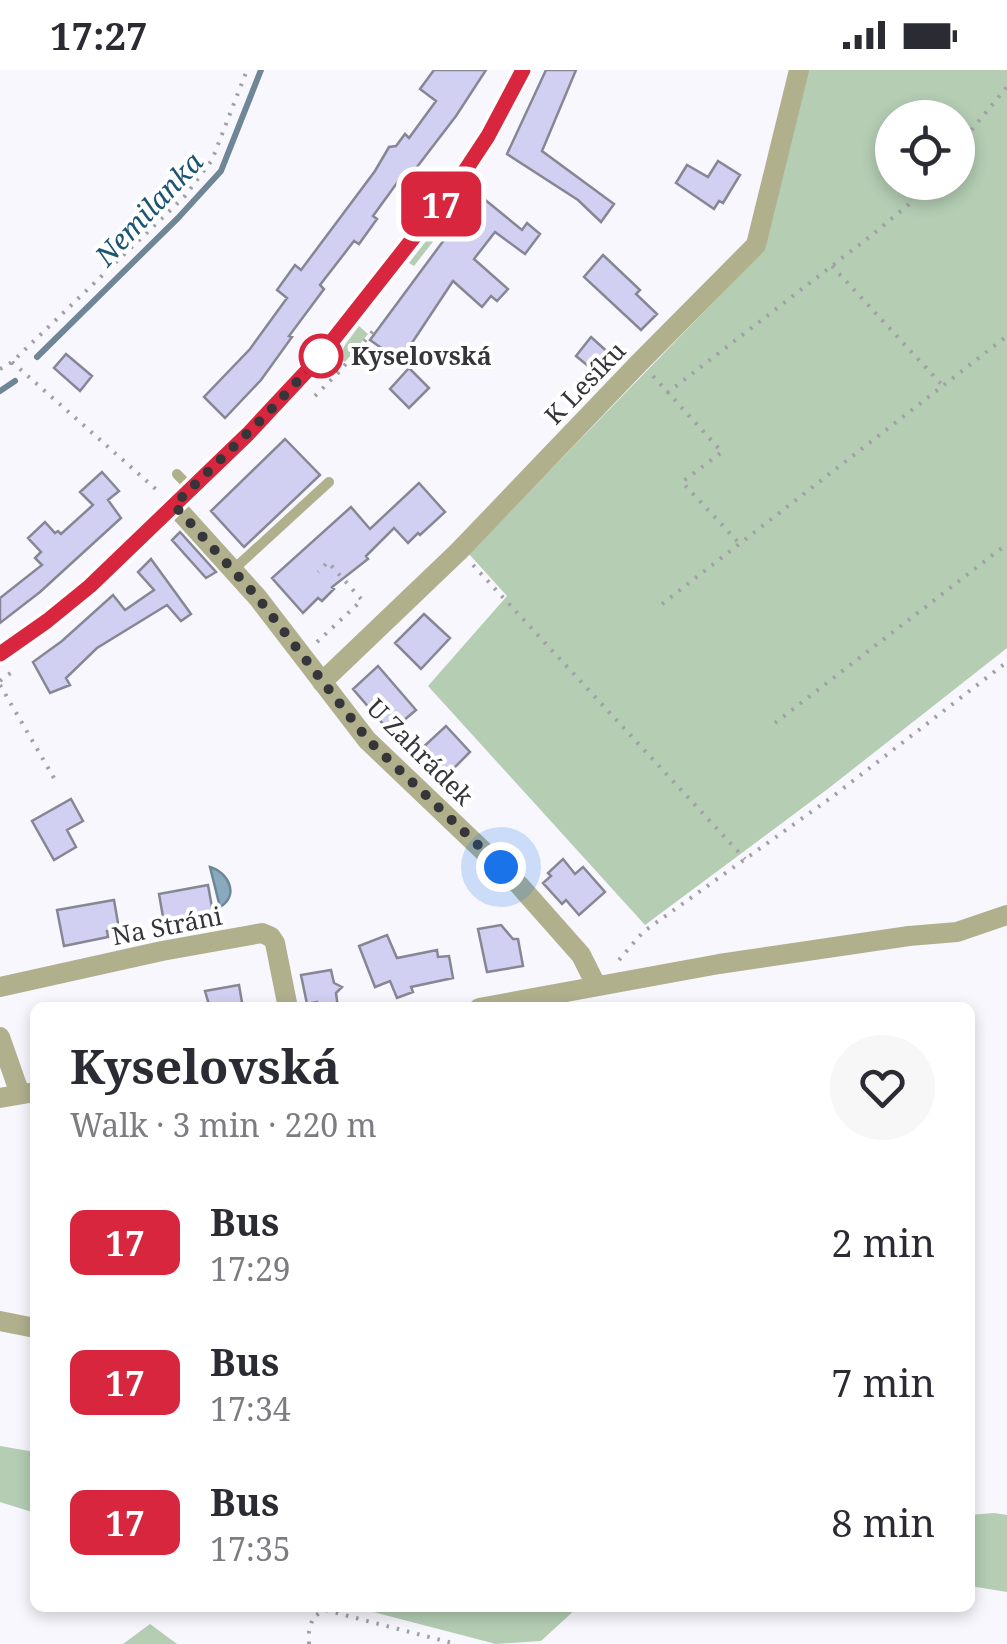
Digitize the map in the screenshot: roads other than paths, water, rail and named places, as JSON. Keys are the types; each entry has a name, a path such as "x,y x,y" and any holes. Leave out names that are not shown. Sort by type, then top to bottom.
{"street":[{"path":"0,654 64,608 166,498 278,404 354,316 478,152 524,70"},
{"name":"K Lesíku","path":"322,682 459,551 756,245 799,70"},
{"name":"U Zahrádek","path":"166,498 234,570 357,728 519,885 601,984"},
{"path":"510,1002 776,955 957,932 1007,915"},
{"name":"Na Stráni","path":"0,987 262,933 275,943 287,1002"},
{"path":"0,1037 18,1095"},
{"path":"0,1321 30,1327"}],"lane":[{"path":"234,570 329,482"}],"water":[{"path":"210,867 229,884 229,896 220,907"}],"waterway":[{"name":"Nemilanka","path":"37,357 221,171 261,70"},
{"name":"Nemilanka","path":"0,391 15,381"}],"place":[{"name":"Kyselovská","path":"321,356"}]}
